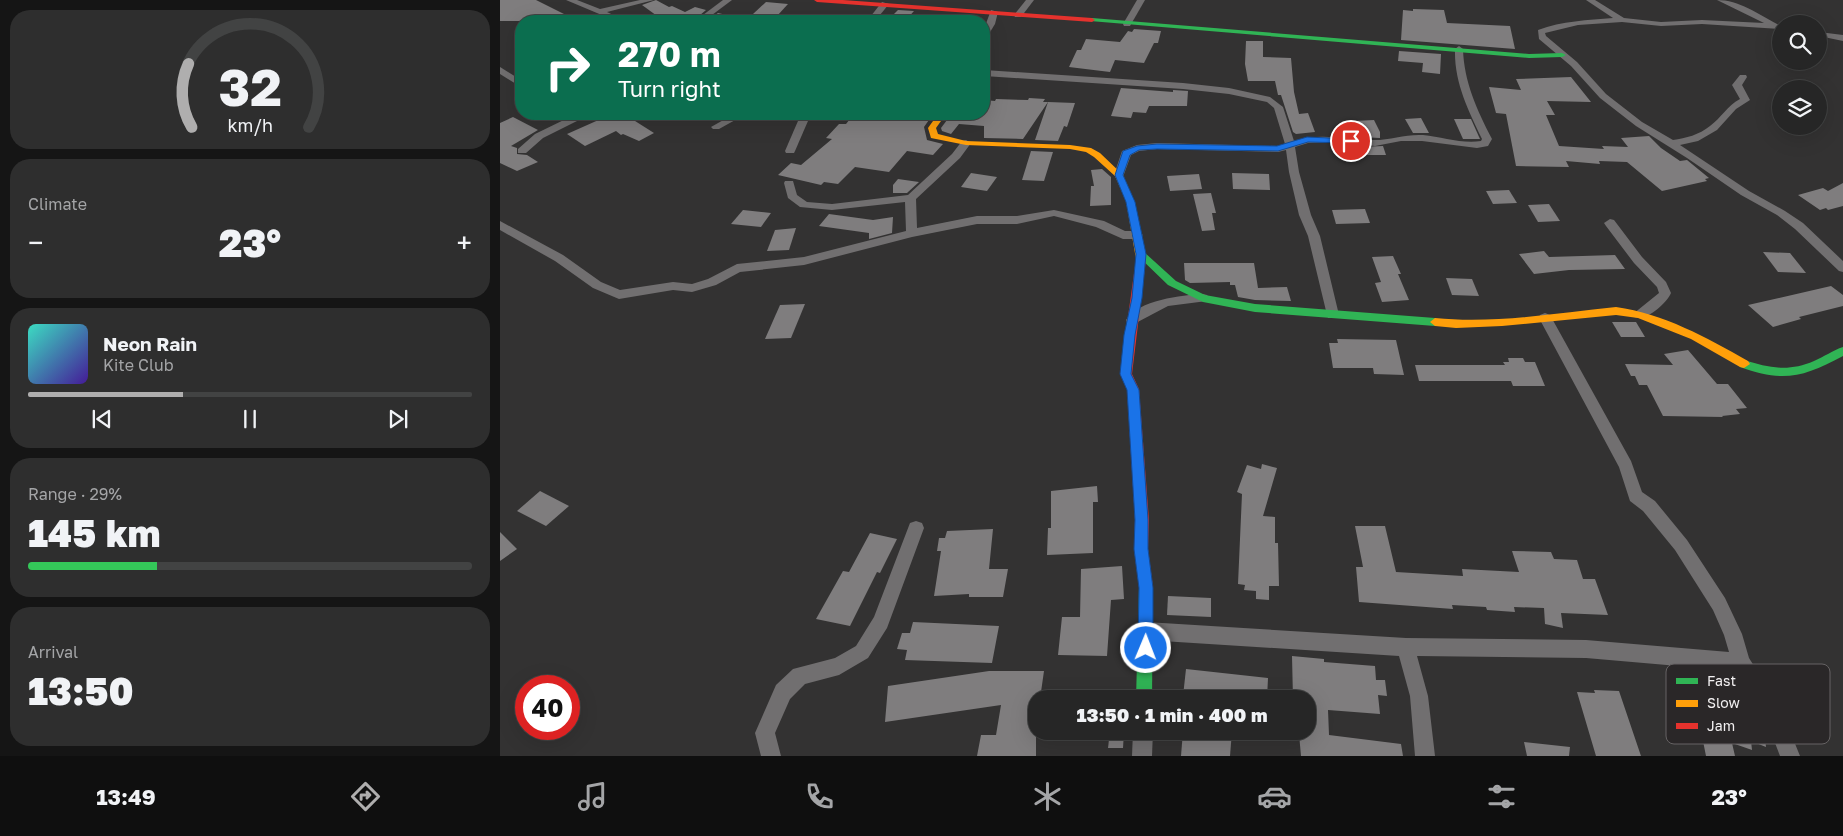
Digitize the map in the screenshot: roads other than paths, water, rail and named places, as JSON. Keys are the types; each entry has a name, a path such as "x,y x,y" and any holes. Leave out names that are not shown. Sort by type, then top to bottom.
{"street":[{"path":"570,0 606,15"},
{"path":"598,12 650,0"},
{"path":"707,15 728,0"},
{"path":"818,0 994,12 1529,56 1562,55"},
{"path":"1018,15 1030,0"},
{"path":"1127,24 1141,0"},
{"path":"1590,0 1622,20"},
{"path":"1721,0 1772,24"},
{"path":"876,15 885,4"},
{"path":"990,26 994,12"},
{"path":"1772,27 1702,22 1661,24 1622,20 1578,23 1551,28 1542,32 1542,37 1574,64 1603,96 1652,134 1690,156 1745,193 1781,213 1798,226 1843,268"},
{"path":"1827,35 1843,38"},
{"path":"1119,175 1126,153 1137,148 1157,146 1278,148 1307,140 1336,139 1375,143 1415,138 1476,145 1484,144 1487,139 1467,98 1459,63 1459,50"},
{"path":"500,70 515,80"},
{"path":"990,73 1183,86 1229,91 1270,100 1278,107 1290,144 1294,172 1305,215 1314,236 1333,315"},
{"path":"1670,144 1694,139 1714,128 1733,107 1745,100 1738,90 1738,84 1743,77"},
{"path":"522,151 538,136 572,120"},
{"path":"716,128 730,120"},
{"path":"790,151 803,120"},
{"path":"938,120 932,128 934,136 966,143 1070,147 1088,150 1097,155 1119,175 1130,202 1141,254 1126,374 1133,390 1142,520 1141,549 1146,588 1144,690"},
{"path":"789,183 792,196 804,205 832,207 912,198 949,163 966,143"},
{"path":"912,198 910,210 912,233"},
{"path":"500,225 559,258 597,285 619,295 673,286 692,288 712,282 737,268 804,261 912,233 977,220 1017,220 1054,213 1100,224 1124,235 1137,235"},
{"path":"1610,223 1638,260 1662,285 1665,293 1662,299 1640,314"},
{"path":"1141,254 1172,283 1202,298"},
{"path":"1132,320 1151,307 1174,299 1202,298 1255,308 1456,324 1616,311 1640,314 1694,336 1732,358 1756,369 1797,372 1811,368 1843,352"},
{"path":"1146,631 1406,648 1586,649 1741,662 1733,634 1719,604 1680,545 1649,506 1636,496 1626,466 1545,318"},
{"path":"771,756 765,733 783,692 800,676 839,666 862,652 881,622 916,528"},
{"path":"1406,648 1419,696 1425,756"},
{"path":"1142,756 1143,740"},
{"path":"1785,744 1790,756"}]}
